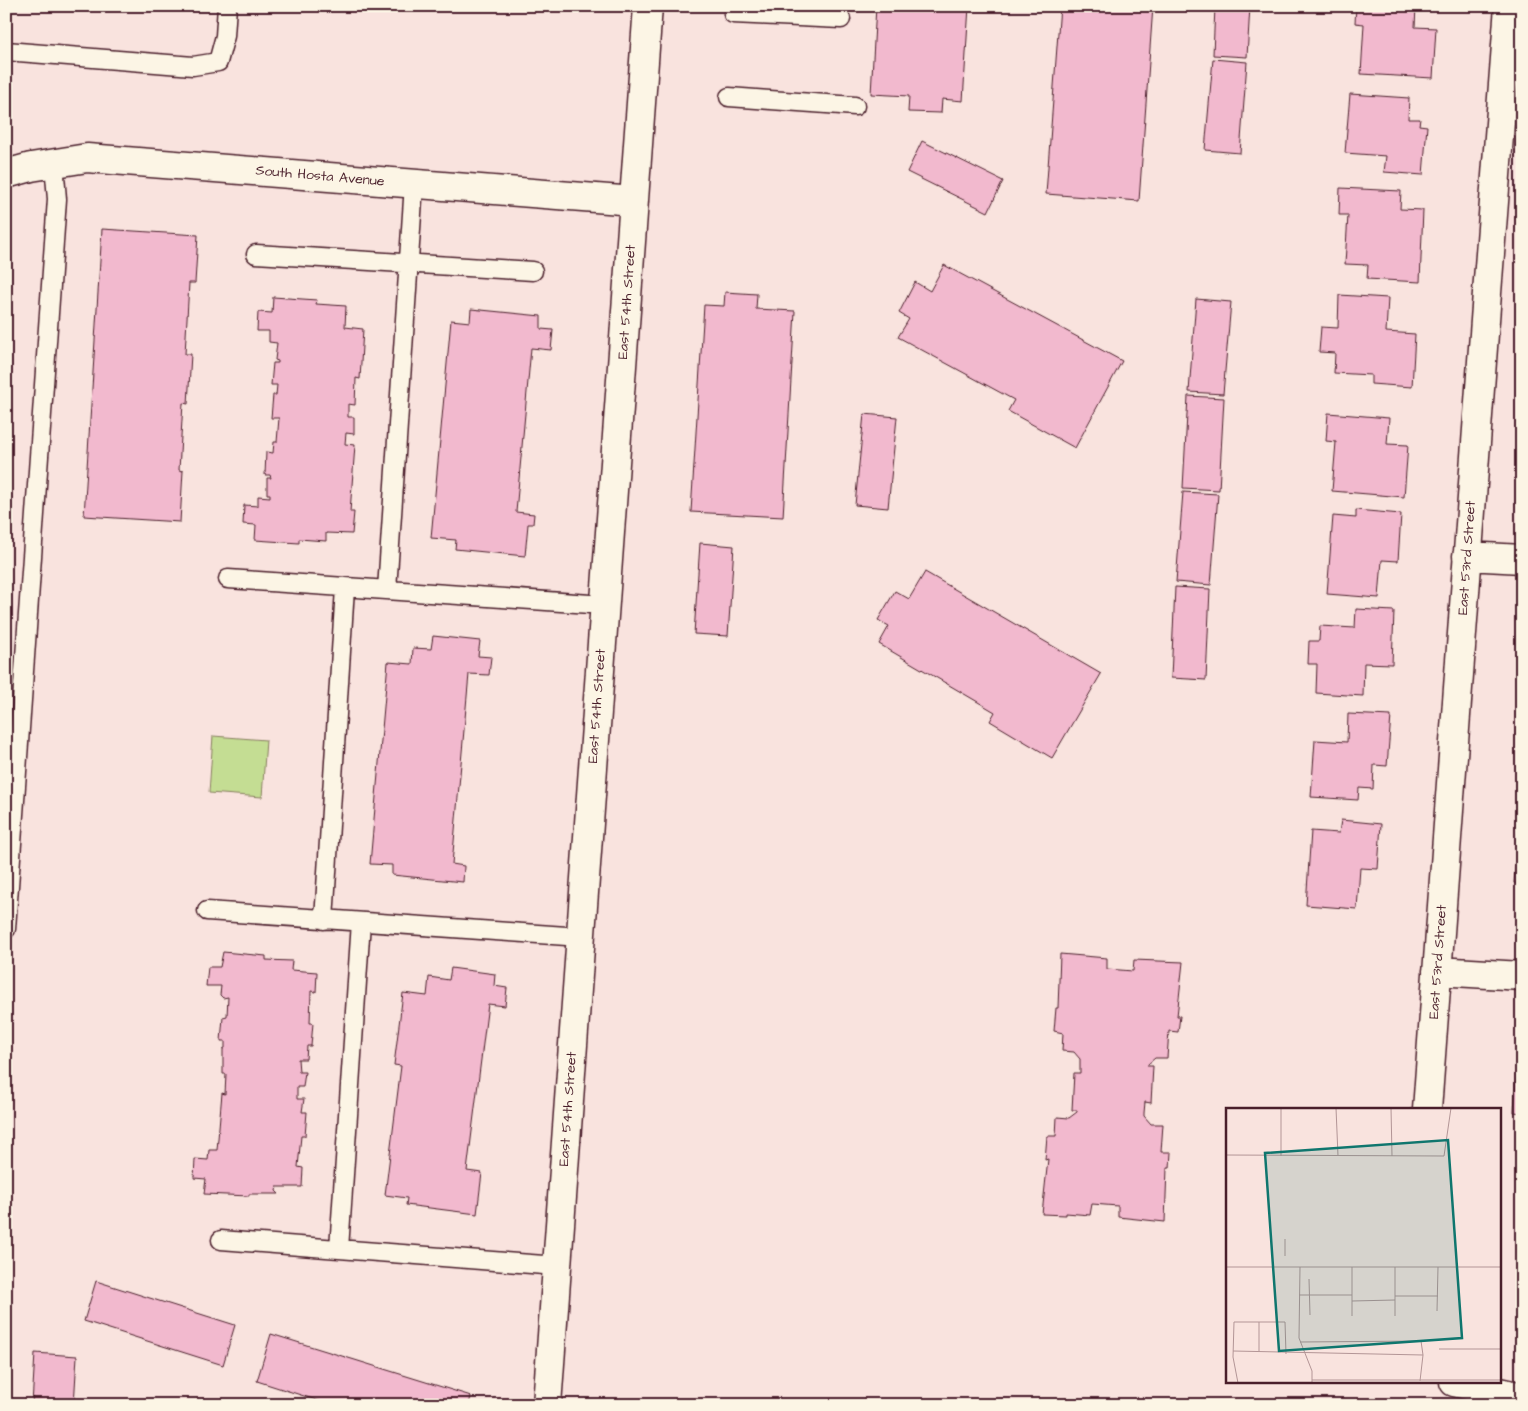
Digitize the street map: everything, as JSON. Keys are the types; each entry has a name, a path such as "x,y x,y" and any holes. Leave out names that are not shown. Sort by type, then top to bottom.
{"street":[{"name":"East 54th Street","path":"546,1405 648,6"},
{"name":"East 53rd Street","path":"1427,1108 1467,556 1511,123 1509,6"},
{"name":"South Hosta Avenue","path":"6,174 87,158 634,201"},
{"path":"1467,556 1522,559"},
{"path":"1437,971 1522,976"},
{"path":"1463,1384 1522,1397"}],"lane":[{"path":"6,51 194,66 218,62 225,36 226,6"},
{"path":"733,14 841,19"},
{"path":"729,97 855,106"},
{"path":"6,929 56,199 54,164"},
{"path":"387,590 414,184"},
{"path":"256,254 533,271"},
{"path":"228,579 605,605"},
{"path":"324,920 345,588"},
{"path":"207,911 581,938"},
{"path":"339,1249 362,922"},
{"path":"221,1240 557,1266"}],"green space":[{"path":"213,736 266,740 262,797 209,793"}],"building":[{"path":"876,6 969,6 963,101 942,99 941,113 908,112 909,96 871,94"},
{"path":"1060,6 1153,6 1139,201 1046,194"},
{"path":"1215,6 1250,6 1247,57 1213,55"},
{"path":"1356,6 1416,6 1415,27 1436,28 1433,78 1361,74 1364,24 1355,23"},
{"path":"1213,59 1247,62 1240,153 1205,150"},
{"path":"1350,94 1409,98 1408,119 1420,119 1419,125 1427,126 1423,175 1384,172 1386,156 1345,153"},
{"path":"922,141 1003,181 988,212 907,172"},
{"path":"1340,188 1401,191 1400,209 1423,210 1420,282 1367,279 1368,265 1345,264 1348,215 1339,215"},
{"path":"102,229 198,235 195,283 189,283 185,354 191,354 188,404 183,403 179,470 183,471 180,522 84,516"},
{"path":"944,265 1122,361 1075,448 1008,411 1014,400 898,337 909,319 899,313 915,282 930,291"},
{"path":"725,292 757,294 756,309 795,311 783,517 691,512 704,305 724,306"},
{"path":"1339,295 1388,298 1386,332 1415,334 1412,387 1371,384 1371,375 1334,373 1335,353 1319,352 1321,327 1338,328"},
{"path":"273,297 317,300 316,304 346,306 345,327 363,329 360,379 356,378 355,405 348,404 348,417 354,417 354,434 346,433 345,444 355,445 350,512 354,512 352,534 326,533 326,541 299,539 299,543 255,540 256,525 243,524 244,505 258,506 258,496 270,497 270,494 267,494 267,478 271,478 270,475 265,475 266,452 273,453 274,442 277,442 279,418 271,418 273,395 276,395 277,385 271,385 273,363 278,363 275,360 277,343 269,342 269,331 257,331 258,312 272,313"},
{"path":"1196,299 1231,302 1223,394 1189,392"},
{"path":"471,309 541,316 541,329 553,330 551,350 531,348 516,512 534,514 533,524 528,524 525,556 455,549 456,540 431,538 451,320 470,322"},
{"path":"1188,396 1224,398 1219,490 1183,488"},
{"path":"1328,413 1389,418 1387,444 1408,445 1404,497 1332,491 1336,442 1326,441"},
{"path":"864,414 897,417 888,508 855,505"},
{"path":"1183,492 1218,494 1211,585 1176,582"},
{"path":"1356,510 1401,514 1398,561 1382,560 1379,598 1327,594 1333,516 1356,518"},
{"path":"700,543 734,546 728,636 694,634"},
{"path":"925,572 1101,674 1052,758 990,721 995,712 879,644 889,626 878,620 895,591 909,599"},
{"path":"1175,587 1210,589 1206,680 1171,678"},
{"path":"1356,609 1394,611 1392,664 1364,663 1363,696 1316,693 1317,664 1308,664 1309,641 1319,641 1320,626 1355,628"},
{"path":"433,636 480,641 478,656 491,657 489,675 469,674 452,864 464,866 463,882 392,875 392,865 370,864 388,662 412,664 413,648 431,649"},
{"path":"1348,714 1391,716 1387,766 1374,765 1373,789 1359,788 1358,800 1311,797 1315,740 1347,742"},
{"path":"1341,820 1381,824 1378,869 1360,868 1357,909 1306,905 1311,831 1339,833"},
{"path":"1519,822 1522,822 1522,884 1514,883"},
{"path":"223,952 266,956 266,960 292,961 291,970 317,972 316,992 311,991 310,1023 313,1023 311,1046 307,1046 306,1059 298,1059 299,1072 305,1072 303,1087 297,1087 297,1099 304,1099 302,1112 307,1112 305,1136 301,1136 298,1167 303,1168 302,1187 277,1187 276,1191 279,1194 249,1194 249,1196 204,1194 206,1179 194,1178 195,1159 208,1160 209,1150 217,1150 222,1093 225,1094 226,1074 223,1074 223,1049 225,1048 225,1041 221,1041 223,1017 227,1016 228,997 223,998 220,995 221,986 206,986 208,967 220,967"},
{"path":"1060,954 1107,958 1107,969 1133,971 1134,960 1183,962 1177,1016 1180,1016 1178,1032 1169,1031 1167,1058 1155,1058 1148,1064 1148,1066 1153,1066 1151,1103 1145,1102 1144,1113 1144,1116 1151,1124 1163,1124 1161,1152 1171,1152 1170,1168 1167,1168 1165,1222 1118,1217 1118,1206 1092,1204 1090,1215 1042,1214 1048,1159 1045,1160 1047,1136 1056,1136 1057,1117 1069,1118 1077,1112 1077,1110 1072,1110 1074,1073 1080,1073 1080,1059 1074,1052 1062,1051 1063,1033 1054,1031 1056,1008 1058,1008"},
{"path":"451,968 495,974 494,986 507,988 505,1006 488,1004 467,1171 482,1173 477,1214 406,1205 407,1198 385,1195 401,1066 394,1065 403,993 427,996 429,977 449,980"},
{"path":"1517,1063 1522,1064 1522,1113 1514,1112"},
{"path":"96,1281 235,1325 223,1365 84,1321"},
{"path":"271,1334 471,1396 469,1405 332,1405 257,1381"},
{"path":"35,1353 77,1356 74,1405 32,1405"}]}
